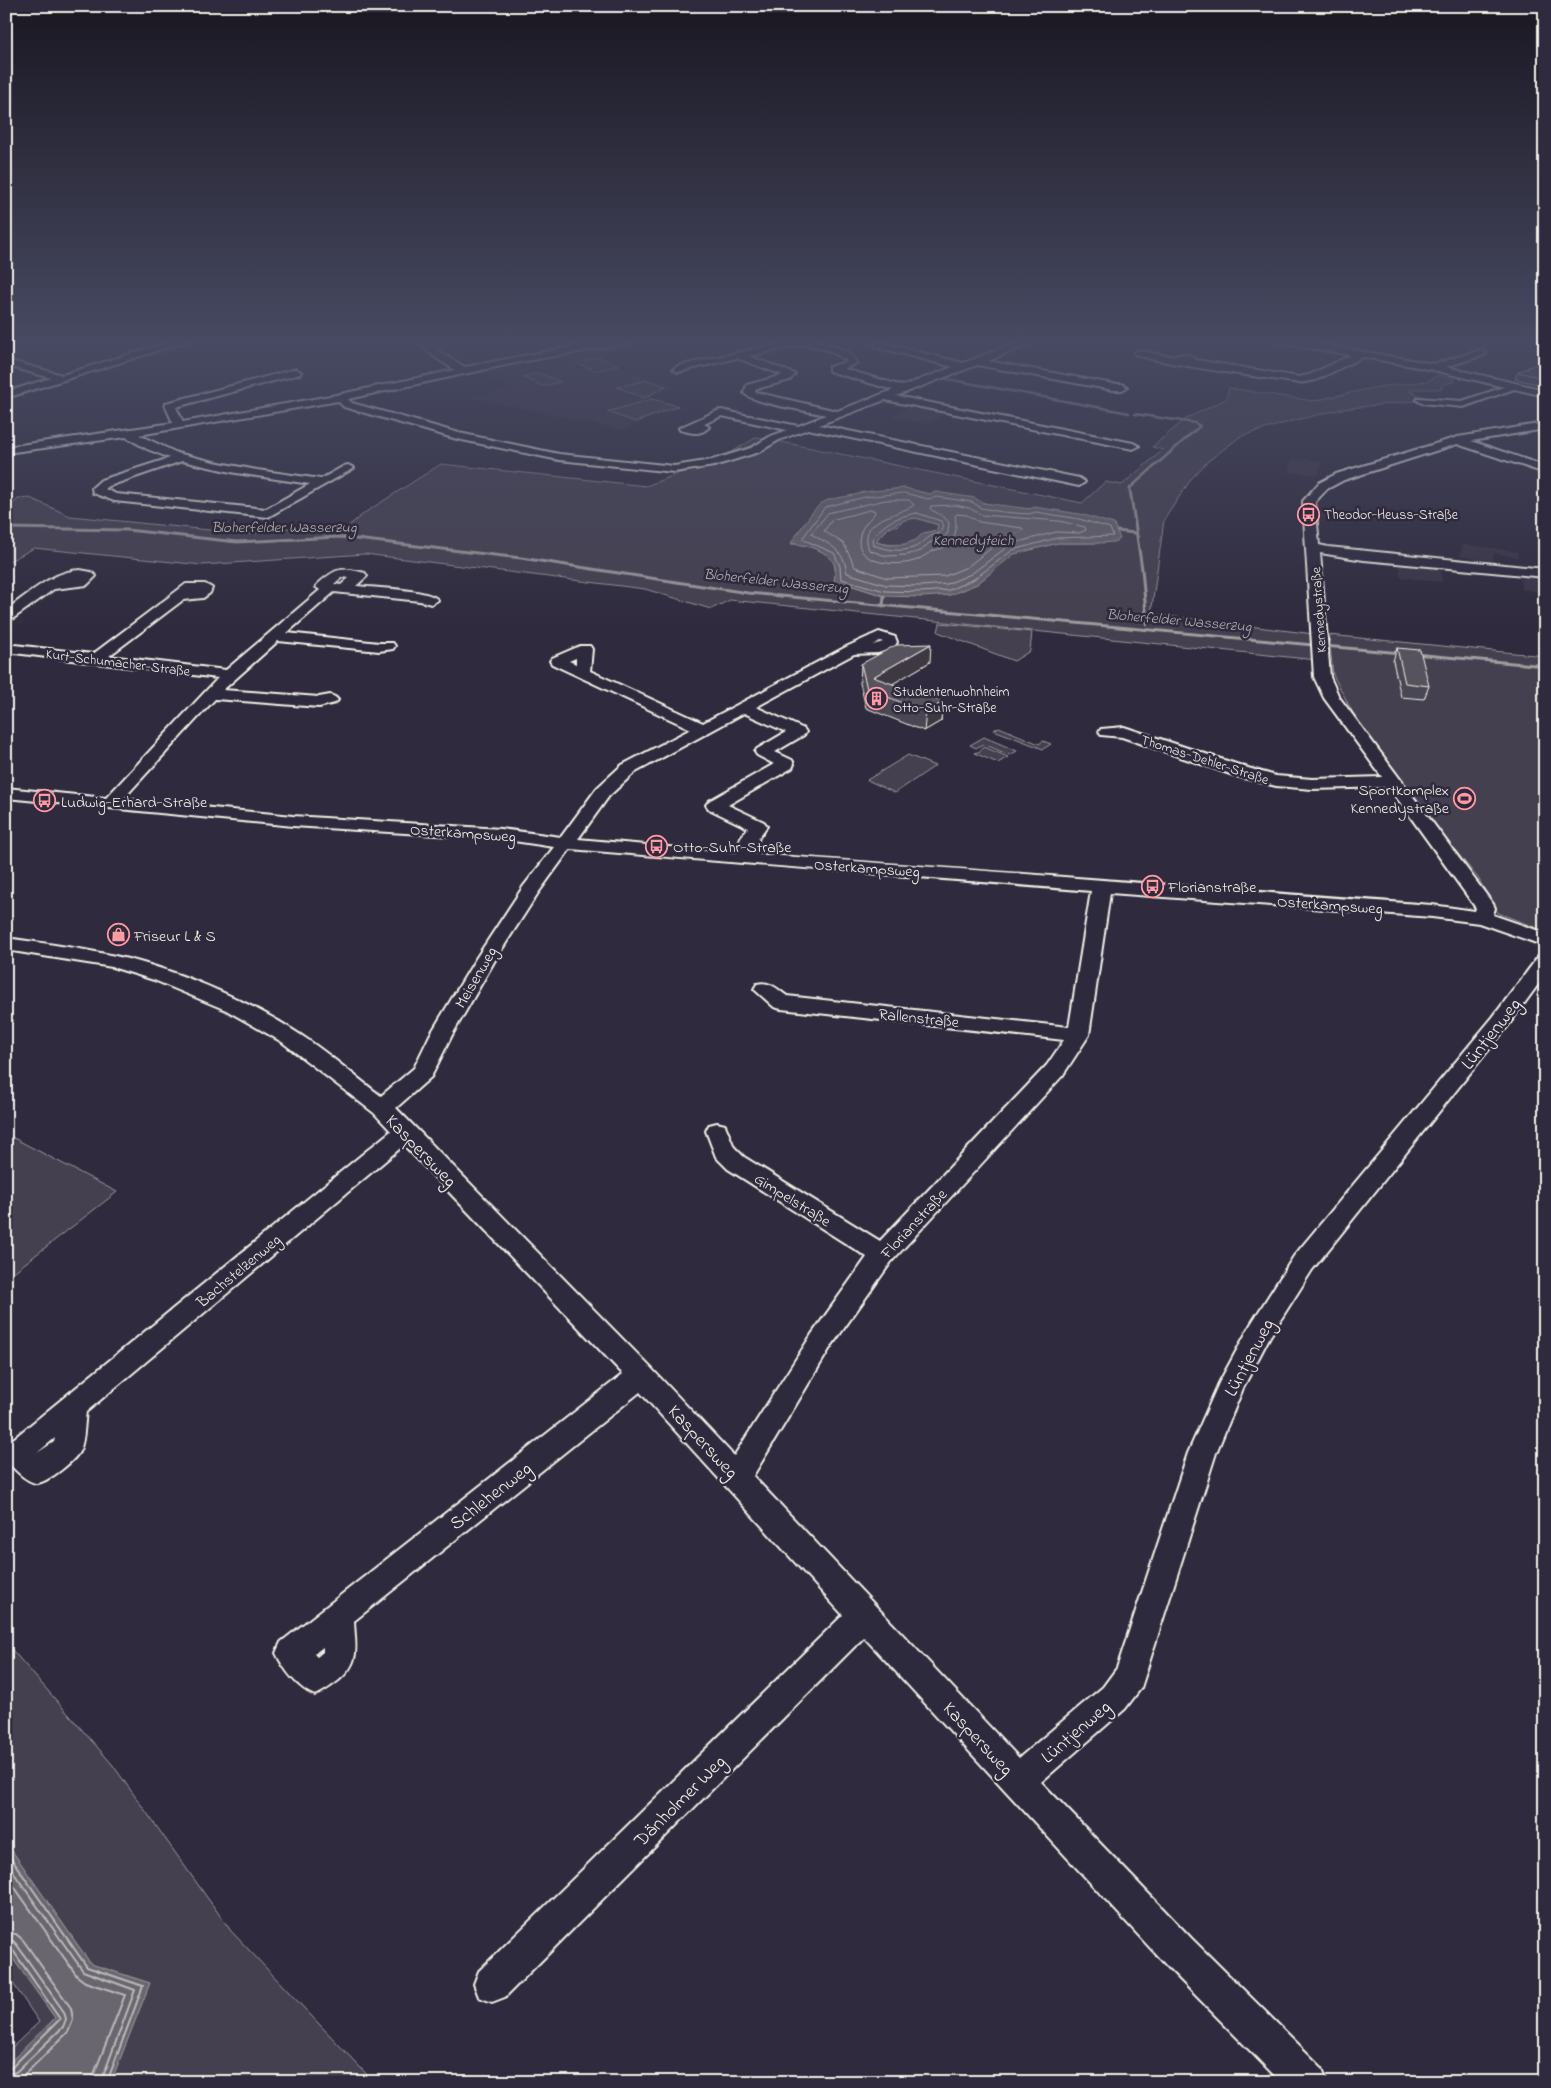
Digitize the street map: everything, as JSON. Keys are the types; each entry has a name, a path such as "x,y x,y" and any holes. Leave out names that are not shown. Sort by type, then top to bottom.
{"street":[{"path":"6,450 95,437"},
{"path":"135,437 154,448 181,458 212,465 320,482"},
{"path":"464,437 559,457 674,469 714,463 731,458 755,450 776,437"},
{"path":"855,437 1079,482"},
{"path":"1084,437 1126,446"},
{"name":"Kennedystraße","path":"1474,437 1458,440 1340,477 1323,486 1309,500 1309,521 1313,547 1322,677 1332,698 1486,908 1482,918"},
{"path":"1458,440 1545,470"},
{"path":"181,458 105,483 97,490 114,497 268,513 320,482 348,468"},
{"path":"1313,547 1326,552 1545,573"},
{"path":"6,618 53,585"},
{"path":"109,804 229,675 274,636 337,588 422,597 431,600"},
{"path":"96,659 179,596"},
{"path":"274,636 379,647 388,646"},
{"name":"Kurt-Schumacher-Straße","path":"6,648 229,675"},
{"path":"567,842 603,792 628,768 851,650"},
{"path":"582,673 702,728"},
{"path":"210,694 319,702 330,700"},
{"path":"743,707 798,732 763,752 786,764 715,805 758,826 750,837 744,858"},
{"name":"Thomas-Dehler-Straße","path":"1107,732 1124,732 1217,764 1276,781 1312,784 1394,782"},
{"name":"Osterkampsweg","path":"6,793 293,822 501,834 744,858 934,872 1101,888 1432,910 1482,918 1545,940"},
{"name":"Meisenweg","path":"382,1108 423,1072 441,1035 497,940 530,891 567,842"},
{"name":"Florianstraße","path":"737,1476 821,1341 882,1255 1055,1070 1078,1035 1101,888"},
{"name":"Kaspersweg","path":"6,944 116,962 161,976 233,1005 290,1037 382,1108 737,1476 1179,1952 1308,2082"},
{"name":"Lüntjenweg","path":"1018,1780 1114,1698 1130,1677 1202,1452 1232,1383 1282,1296 1303,1264 1500,1022 1545,961"},
{"name":"Rallenstraße","path":"764,989 781,1002 1078,1035"},
{"name":"Gimpelstraße","path":"717,1131 724,1151 736,1164 882,1255"},
{"name":"Bachstelzenweg","path":"73,1408 404,1132"},
{"name":"Schlehenweg","path":"339,1614 641,1375"},
{"name":"Dänholmer Weg","path":"492,1984 865,1615"}],"shaded area":[{"path":"759,437 1082,503 1105,482 1122,485 1163,450 1152,447 1164,437 1239,437 1207,462 1191,479 1164,520 1151,614 1314,634 1317,660 730,600 711,609 645,589 365,554 202,565 34,548 6,563 6,511 18,499 30,498 70,516 249,534 295,527 322,534 342,534 347,527 366,512 441,464 646,486 725,456","holes":["905,488 929,494 936,492 1003,507 1030,509 1099,543 1058,543 1014,554 977,584 884,596 850,585 834,583 835,567 829,556 811,547 791,544 826,507 837,499 863,492"]},
{"path":"1292,458 1322,461 1319,475 1288,472"},
{"path":"916,518 939,525 937,530 927,533 916,541 901,545 876,542 883,530 898,525 903,520"},
{"path":"1463,544 1518,552 1517,557 1494,553 1492,561 1460,556"},
{"path":"1400,563 1441,568 1442,582 1400,577"},
{"path":"1520,575 1545,578 1545,593 1521,589"},
{"path":"940,623 1032,632 1030,651 1014,661 938,632"},
{"path":"1329,635 1545,656 1545,931 1498,913 1478,878 1409,794 1379,753 1353,713 1333,675"},
{"path":"999,727 1039,744 1043,741 1051,744 1043,749 994,730"},
{"path":"984,737 1017,751 1010,755 983,744 976,748 970,745"},
{"path":"984,747 1008,757 998,763 974,753 981,751"},
{"path":"908,755 935,766 895,793 867,780"},
{"path":"6,1134 117,1192 6,1278"},
{"path":"6,1643 112,1764 231,1931 374,2082 6,2082 6,2053 39,2022 6,1973"}],"water":[{"name":"Kennedyteich","path":"905,488 929,494 936,492 975,498 983,503 1030,509 1034,507 1080,514 1114,524 1120,539 1114,542 1099,543 1058,543 1014,554 977,584 950,595 922,597 884,596 850,585 834,583 835,567 833,561 828,556 817,549 791,543 810,516 822,503 831,499 863,492","holes":["916,518 938,525 937,530 923,533 916,540 905,544 887,545 876,542 888,528 904,520"]},
{"path":"6,1842 91,1964 150,1983 111,2082 6,2082 6,2066 55,2018 6,1949"}],"building":[{"path":"931,644 873,677 943,702 926,712 867,689 861,664 896,645"},
{"path":"1397,648 1420,650 1429,686 1405,683"}],"waterway":[{"path":"1130,490 1187,437"},
{"path":"1130,490 1142,569 1147,624"},
{"name":"Bloherfelder Wasserzug","path":"6,528 127,530 237,542 339,537 521,558 748,593 883,605"},
{"path":"1117,531 1135,533"},
{"path":"883,605 884,596"},
{"name":"Bloherfelder Wasserzug","path":"883,605 1401,653"},
{"name":"Bloherfelder Wasserzug","path":"1414,654 1545,666"}],"place":[{"name":"Theodor-Heuss-Straße","path":"1308,514"},
{"name":"Studentenwohnheim Otto-Suhr-Straße","path":"877,699"},
{"name":"Sportkomplex Kennedystraße","path":"1465,798"},
{"name":"Ludwig-Erhard-Straße","path":"45,801"},
{"name":"Otto-Suhr-Straße","path":"657,846"},
{"name":"Florianstraße","path":"1152,886"},
{"name":"Friseur L & S","path":"118,935"}]}
